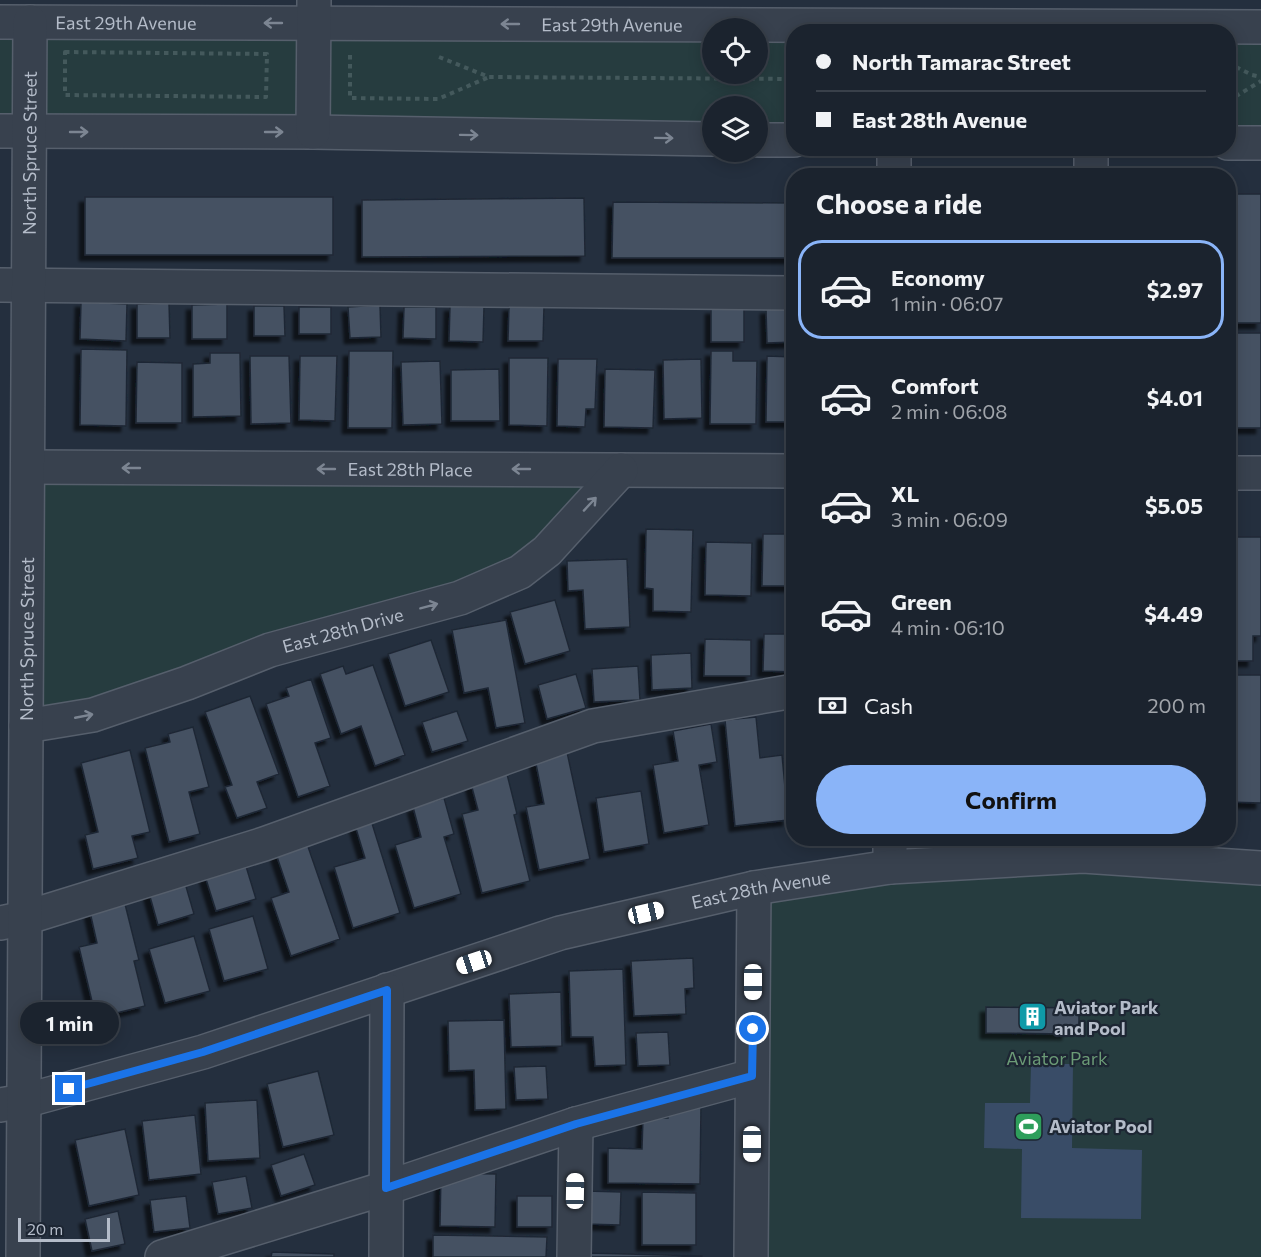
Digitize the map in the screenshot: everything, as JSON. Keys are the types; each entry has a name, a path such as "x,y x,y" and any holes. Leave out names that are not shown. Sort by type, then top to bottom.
{"street":[{"name":"East 29th Avenue","path":"15,22 314,12 1093,19 1198,24"},
{"path":"313,132 314,12"},
{"name":"North Spruce Street","path":"15,22 14,285 28,467 26,726 13,920 12,1103 23,1257"},
{"name":"East 29th Avenue","path":"1236,26 1261,27"},
{"path":"15,131 313,132 702,139"},
{"path":"768,140 786,140"},
{"path":"1236,142 1261,143"},
{"path":"14,285 786,293"},
{"name":"East 28th Place","path":"28,467 786,471"},
{"name":"East 28th Drive","path":"26,726 93,715 187,683 270,650 460,598 520,572 547,551 621,470"},
{"path":"1236,473 1261,473"},
{"path":"13,920 264,844 593,726 786,693"},
{"name":"East 28th Avenue","path":"12,1103 203,1052 560,933 754,888 890,853 1084,847 1261,868"},
{"path":"752,1257 754,888"},
{"path":"386,1257 387,990"},
{"path":"162,1257 386,1188 576,1124 752,1076"},
{"path":"574,1257 576,1124"}],"path":[{"path":"65,52 65,95 266,97 267,54"},
{"path":"351,55 350,98 438,99 489,77"},
{"path":"438,57 489,77 786,79"},
{"path":"1236,67 1261,79"},
{"path":"1236,96 1261,79"}],"green space":[{"path":"0,22 702,25 702,84 768,84 768,25 786,25 786,140 768,140 768,96 702,96 702,139 0,131"},
{"path":"1236,27 1261,27 1261,143 1236,143"},
{"path":"28,467 621,470 520,572 26,726"},
{"name":"Aviator Park","path":"890,867 1261,868 1261,1257 751,1257 754,888"}],"water":[{"name":"Aviator Pool","path":"1031,1064 1073,1064 1072,1148 1142,1150 1141,1219 1021,1218 1022,1149 984,1148 985,1103 1030,1103"}],"building":[{"path":"1236,194 1261,194 1261,323 1236,323"},
{"path":"85,197 333,197 333,255 85,255"},
{"path":"584,198 585,256 362,257 362,200"},
{"path":"613,202 786,203 786,258 612,258"},
{"path":"81,302 127,304 126,341 80,339"},
{"path":"169,303 170,338 137,338 137,304"},
{"path":"227,304 227,339 192,339 192,305"},
{"path":"380,305 381,337 350,338 348,307"},
{"path":"254,306 284,306 285,336 254,336"},
{"path":"450,306 484,307 483,342 449,341"},
{"path":"509,306 544,306 543,341 508,341"},
{"path":"299,307 331,307 331,334 299,334"},
{"path":"404,307 436,307 436,339 403,338"},
{"path":"786,308 786,342 767,343 766,309"},
{"path":"711,309 744,309 744,342 711,342"},
{"path":"1236,333 1261,333 1261,428 1236,428"},
{"path":"81,349 127,350 126,426 80,425"},
{"path":"349,351 393,351 392,428 348,428"},
{"path":"711,351 733,351 733,361 757,361 756,424 710,424"},
{"path":"210,353 240,353 241,416 193,417 193,364 210,363"},
{"path":"250,356 289,356 291,423 251,424"},
{"path":"300,356 337,356 335,421 299,420"},
{"path":"767,356 786,357 786,422 766,422"},
{"path":"509,358 548,358 547,426 509,425"},
{"path":"558,359 597,359 595,409 586,409 585,427 557,426"},
{"path":"701,359 702,418 664,419 663,360"},
{"path":"440,361 442,424 403,425 401,362"},
{"path":"137,362 182,363 182,423 136,423"},
{"path":"499,369 500,421 451,421 451,370"},
{"path":"605,369 655,370 653,428 604,427"},
{"path":"646,529 693,530 691,612 653,611 653,589 645,588"},
{"path":"763,534 786,534 786,586 762,586"},
{"path":"1236,537 1261,537 1261,636 1253,636 1253,661 1236,661"},
{"path":"706,542 752,543 751,596 705,595"},
{"path":"627,559 630,627 585,629 583,590 568,591 567,561"},
{"path":"555,600 570,651 525,664 510,612"},
{"path":"506,620 525,723 496,728 488,688 464,693 452,630"},
{"path":"764,634 786,634 786,672 763,671"},
{"path":"705,639 751,640 751,676 704,676"},
{"path":"431,640 449,692 405,706 388,654"},
{"path":"691,653 692,688 652,690 651,655"},
{"path":"373,665 405,755 375,766 361,726 341,734 320,674 343,666 346,674"},
{"path":"638,666 640,700 594,702 592,669"},
{"path":"576,674 586,708 547,719 538,685"},
{"path":"1236,675 1261,675 1261,803 1236,802"},
{"path":"311,679 331,738 315,743 330,786 298,797 266,704 289,696 286,688"},
{"path":"250,696 279,774 257,782 267,808 237,818 225,787 232,785 205,712"},
{"path":"457,711 468,741 432,752 422,722"},
{"path":"756,717 760,758 782,755 786,820 735,826 725,720"},
{"path":"711,724 717,762 699,765 709,825 664,833 653,765 678,761 673,731"},
{"path":"193,727 209,787 189,792 200,834 169,842 145,748 170,742 168,734"},
{"path":"130,750 150,832 132,836 138,858 93,869 85,835 98,832 81,763"},
{"path":"567,752 590,859 539,870 526,807 544,804 535,759"},
{"path":"506,770 530,881 482,893 462,814 478,810 470,780"},
{"path":"641,791 649,844 604,852 596,798"},
{"path":"444,798 454,834 444,837 461,894 414,908 395,845 421,837 413,807"},
{"path":"370,817 400,913 353,928 334,867 365,858 354,822"},
{"path":"305,838 340,939 291,956 271,898 289,892 274,848"},
{"path":"245,863 256,899 216,911 205,876"},
{"path":"185,883 194,914 158,925 149,893"},
{"path":"125,904 139,960 134,961 145,1006 96,1018 79,947 97,943 90,912"},
{"path":"253,916 268,969 224,981 209,929"},
{"path":"194,936 210,991 165,1003 149,949"},
{"path":"693,958 694,988 685,989 686,1014 634,1016 631,961"},
{"path":"623,969 626,1065 595,1066 593,1037 571,1037 569,971"},
{"path":"561,992 562,1046 511,1047 509,994"},
{"name":"Aviator Park and Pool","path":"986,1007 1079,1008 1079,1026 1067,1025 1067,1034 986,1033"},
{"path":"504,1020 506,1109 475,1110 474,1070 449,1071 448,1021"},
{"path":"668,1032 670,1065 638,1066 636,1033"},
{"path":"546,1066 548,1099 516,1100 514,1067"},
{"path":"318,1071 334,1135 283,1147 267,1084"},
{"path":"257,1100 260,1158 208,1161 205,1103"},
{"path":"668,1106 701,1106 700,1184 608,1183 608,1148 642,1149 643,1118 668,1118"},
{"path":"195,1115 201,1174 149,1180 142,1121"},
{"path":"125,1129 139,1195 89,1206 75,1140"},
{"path":"304,1154 315,1185 281,1196 271,1165"},
{"path":"441,1173 496,1174 495,1227 440,1226"},
{"path":"246,1176 252,1208 218,1214 212,1182"},
{"path":"586,1191 621,1192 620,1225 585,1224"},
{"path":"642,1192 696,1193 696,1245 642,1245"},
{"path":"186,1196 190,1228 154,1232 150,1200"},
{"path":"517,1196 552,1196 552,1227 517,1227"},
{"path":"118,1211 125,1244 92,1251 85,1219"},
{"path":"433,1235 547,1237 546,1257 433,1257"},
{"path":"272,1252 334,1254 334,1257 271,1257"},
{"path":"589,1253 702,1256 702,1257 589,1257"}],"place":[{"name":"Aviator Park and Pool","path":"1033,1017"},
{"name":"Aviator Pool","path":"1028,1126"}],"route":[{"path":"69,1089 203,1052 387,990 386,1188 576,1124 752,1076 753,1029"}]}
